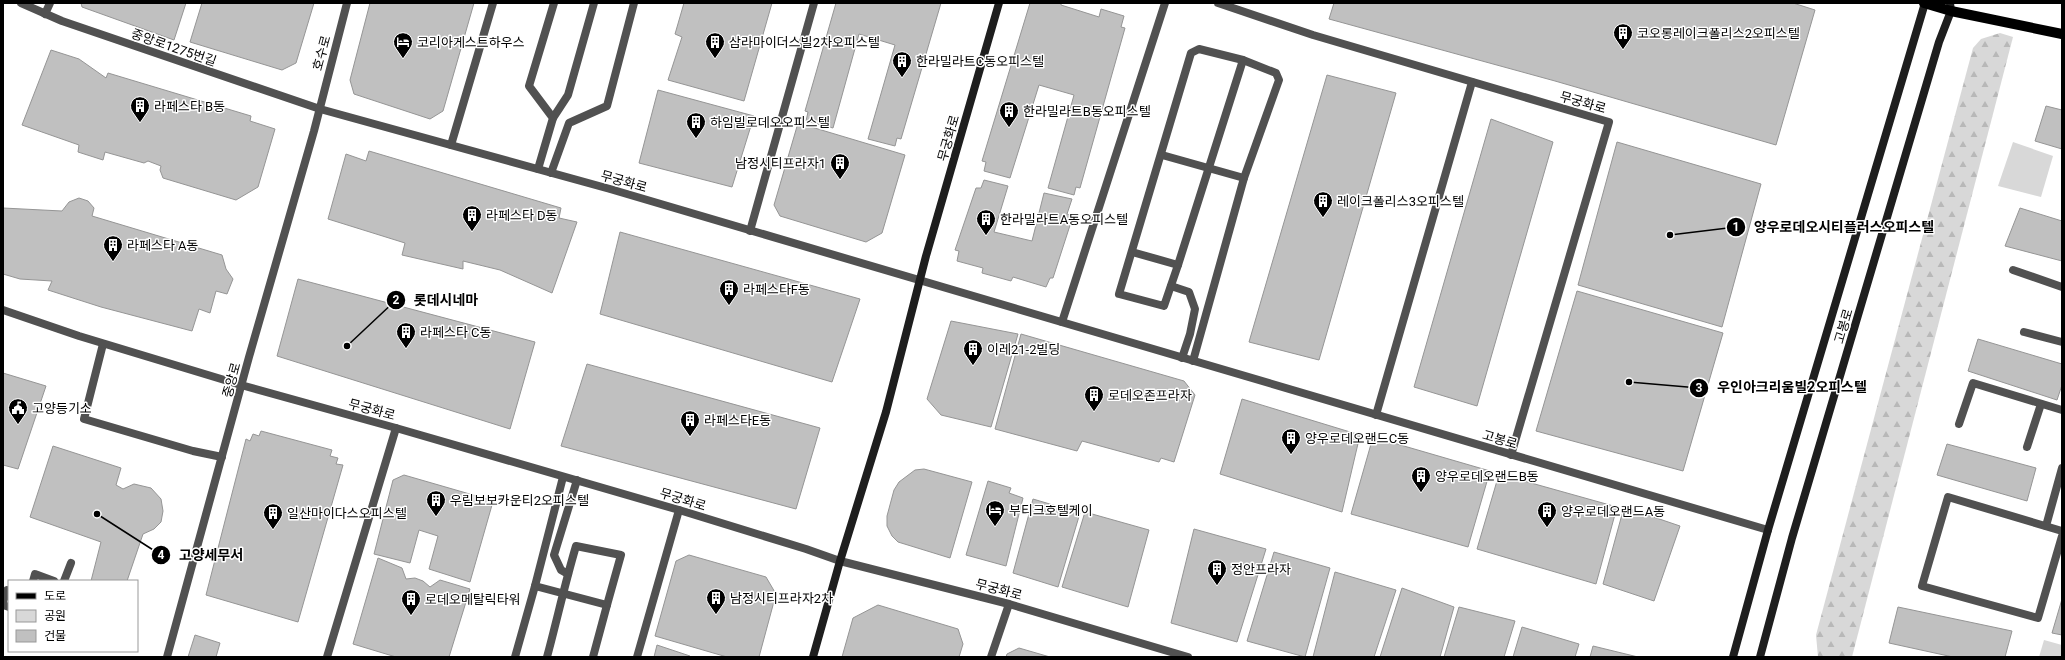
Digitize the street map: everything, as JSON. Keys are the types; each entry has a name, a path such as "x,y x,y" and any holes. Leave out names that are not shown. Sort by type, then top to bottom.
{"main road":[{"name":"무궁화로","path":"813,657 840,561 886,412 926,256 1000,3"},
{"path":"1924,3 1950,7 2062,34"},
{"name":"고봉로","path":"1732,657 1768,530 1924,3"},
{"name":"고봉로","path":"1760,657 1792,538 1950,7"}],"street":[{"name":"중앙로1275번길","path":"21,3 45,14 320,109"},
{"path":"45,14 50,3"},
{"name":"호수로","path":"320,109 347,3"},
{"path":"451,145 493,3"},
{"path":"553,118 529,86 554,3"},
{"path":"538,169 553,118 568,95 594,3"},
{"path":"551,173 569,123 607,106 633,3"},
{"path":"750,231 814,3"},
{"path":"1062,322 1165,3"},
{"name":"무궁화로","path":"1218,3 1313,35 1609,122 1511,455"},
{"path":"1193,361 1244,178 1279,80 1276,73 1243,60 1199,49 1191,54 1162,155 1119,294 1164,306 1243,60"},
{"path":"1376,415 1472,82"},
{"name":"무궁화로","path":"320,109 538,169 1226,371"},
{"name":"중앙로","path":"167,657 241,385 320,109"},
{"path":"1162,155 1244,178"},
{"path":"1132,252 1178,265"},
{"path":"2013,270 2062,287"},
{"path":"1171,286 1189,292 1195,309 1182,358"},
{"path":"3,310 103,344 241,385"},
{"path":"2024,332 2061,339"},
{"path":"103,344 84,419 193,451 222,457"},
{"name":"고봉로","path":"1226,371 1768,530"},
{"path":"1958,424 1973,384 2062,410"},
{"name":"무궁화로","path":"241,385 679,510 840,561 1008,604 1188,657"},
{"path":"2027,446 2041,404"},
{"path":"327,657 396,428"},
{"path":"2046,526 2062,468"},
{"path":"515,657 536,586 563,477"},
{"path":"568,574 561,570 554,555 576,480"},
{"path":"2062,531 1948,497 1922,586 2038,618 2062,536"},
{"path":"637,657 679,510"},
{"path":"547,657 576,546 621,555 593,657"},
{"path":"64,580 71,563"},
{"path":"33,580 35,574 51,580"},
{"path":"536,586 607,605"},
{"path":"3,602 7,590"},
{"path":"991,657 1008,604"}],"green space":[{"path":"2000,33 2013,37 1852,657 1818,657 1816,635 1973,48 1981,39"},
{"path":"2013,142 2053,156 2041,197 1998,186"},
{"path":"2044,640 2062,645 2062,657 2039,657"}],"building":[{"path":"81,3 186,3 174,40 82,7"},
{"path":"202,3 314,3 296,63 282,70 190,42"},
{"path":"370,3 474,3 443,111 430,119 354,94 350,80"},
{"name":"삼라마이더스빌2차오피스텔","path":"684,3 772,3 744,101 668,80 682,37 675,34"},
{"name":"한라밀라트C동오피스텔","path":"836,3 941,3 901,139 897,138 895,146 868,139 895,45 859,34 833,128 806,121 808,112 805,111"},
{"name":"한라밀라트B동오피스텔","path":"1030,3 1061,3 1061,5 1099,17 1101,9 1124,16 1121,27 1125,28 1080,188 1076,187 1074,195 1048,188 1074,95 1039,85 1010,178 984,171 986,162 982,161"},
{"name":"코오롱레이크폴리스2오피스텔","path":"1334,3 1793,3 1815,10 1776,145 1555,81 1329,19"},
{"name":"라페스타 B동","path":"51,50 79,59 106,78 108,73 251,116 250,121 275,129 258,187 236,200 163,178 160,170 161,166 148,161 144,163 105,152 103,160 78,152 79,145 22,125"},
{"name":"레이크폴리스3오피스텔","path":"1327,75 1396,93 1319,360 1249,342"},
{"name":"하임빌로데오오피스텔","path":"658,90 754,116 732,187 639,163"},
{"path":"2046,106 2062,110 2062,149 2035,141"},
{"name":"레이크폴리스3오피스텔","path":"1491,119 1553,142 1477,406 1414,387"},
{"name":"남정시티프라자1","path":"798,123 905,155 882,233 866,242 780,216 774,205"},
{"path":"1617,142 1761,184 1722,327 1578,285"},
{"name":"라페스타 D동","path":"369,151 561,208 559,218 577,222 552,293 500,270 463,261 463,269 402,255 405,243 328,219 346,154 366,161"},
{"name":"한라밀라트A동오피스텔","path":"984,180 1008,186 994,232 1032,241 1044,193 1072,199 1067,214 1073,216 1053,278 1050,278 1046,287 1013,277 1011,281 982,273 983,268 957,261 959,251 955,250 976,188 981,188"},
{"name":"라페스타 A동","path":"79,198 88,201 94,208 92,216 222,255 226,269 233,279 227,294 216,291 210,313 199,309 192,331 101,307 48,290 52,281 20,279 3,274 3,208 62,211 69,202"},
{"path":"2020,208 2062,221 2062,261 2005,246"},
{"name":"라페스타F동","path":"620,232 860,299 832,382 600,314"},
{"name":"라페스타 C동","path":"298,279 535,342 510,429 277,356"},
{"path":"1577,291 1723,333 1683,471 1536,431"},
{"name":"이레21-2빌딩","path":"951,321 1018,334 991,427 941,415 927,399"},
{"name":"로데오존프라자","path":"1021,334 1184,381 1195,395 1174,462 1161,458 1159,462 1082,441 1077,451 995,429"},
{"path":"1978,339 2062,364 2062,385 2057,400 1968,371"},
{"name":"라페스타E동","path":"587,364 820,428 796,509 561,446"},
{"name":"고양등기소","path":"3,373 46,386 18,469 3,465"},
{"name":"양우로데오랜드C동","path":"1242,399 1360,435 1342,512 1220,474"},
{"name":"일산마이다스오피스텔","path":"261,431 332,450 330,456 338,458 336,464 343,465 298,622 206,595 246,439 250,441 253,434 259,436"},
{"name":"양우로데오랜드B동","path":"1373,437 1490,471 1468,547 1351,514"},
{"path":"1947,444 2036,468 2027,501 1937,475"},
{"path":"53,446 121,468 116,485 123,489 134,484 151,488 161,499 163,511 161,522 154,529 143,534 127,580 91,580 101,542 30,517"},
{"path":"924,469 972,482 950,558 898,542 892,536 887,526 887,516 894,490 899,482 915,470"},
{"name":"양우로데오랜드A동","path":"1499,474 1617,507 1596,584 1477,549"},
{"name":"우림보보카운티2오피스텔","path":"404,475 487,499 492,505 470,582 429,569 438,536 419,530 410,563 374,554 393,480"},
{"name":"부티크호텔케이","path":"988,481 1011,488 1009,493 1023,498 1006,566 966,555"},
{"path":"1033,499 1080,513 1058,587 1013,573"},
{"path":"1624,507 1680,526 1654,601 1603,584"},
{"path":"1085,512 1149,530 1128,607 1062,587"},
{"name":"정안프라자","path":"1194,529 1266,549 1237,642 1171,623"},
{"path":"1274,552 1330,568 1305,657 1247,641"},
{"name":"남정시티프라자2차","path":"689,555 766,577 776,594 759,657 727,657 655,636 676,561"},
{"name":"로데오메탈릭타워","path":"378,558 402,568 406,579 415,578 423,581 430,587 440,580 470,589 449,657 396,657 353,644"},
{"path":"1335,572 1396,590 1374,657 1313,657"},
{"path":"1402,588 1454,607 1440,657 1380,657"},
{"path":"2062,599 2062,635 2052,633"},
{"path":"878,605 958,629 963,644 959,657 842,657 853,618"},
{"path":"1459,607 1515,621 1504,657 1444,657"},
{"path":"1898,607 2012,631 2005,657 1953,657 1889,643"},
{"path":"1522,627 1579,644 1575,657 1513,657"},
{"path":"195,635 220,643 216,657 188,657"},
{"path":"657,645 690,656 690,657 654,657"},
{"path":"1593,646 1638,657 1590,657"},
{"path":"1019,648 1050,657 1006,657 1007,654"}],"place":[{"name":"코오롱레이크폴리스2오피스텔","path":"1623,50"},
{"name":"코리아게스트하우스","path":"403,59"},
{"name":"삼라마이더스빌2차오피스텔","path":"715,59"},
{"name":"한라밀라트C동오피스텔","path":"902,78"},
{"name":"라페스타 B동","path":"140,123"},
{"name":"한라밀라트B동오피스텔","path":"1009,128"},
{"name":"하임빌로데오오피스텔","path":"696,139"},
{"name":"남정시티프라자1","path":"840,180"},
{"name":"레이크폴리스3오피스텔","path":"1323,218"},
{"name":"라페스타 D동","path":"472,232"},
{"name":"양우로데오시티플러스오피스텔","path":"1670,235"},
{"name":"한라밀라트A동오피스텔","path":"986,236"},
{"name":"라페스타 A동","path":"113,262"},
{"name":"라페스타F동","path":"729,306"},
{"name":"롯데시네마","path":"347,346"},
{"name":"라페스타 C동","path":"406,349"},
{"name":"이레21-2빌딩","path":"973,366"},
{"name":"우인아크리움빌2오피스텔","path":"1629,382"},
{"name":"로데오존프라자","path":"1094,412"},
{"name":"고양등기소","path":"18,425"},
{"name":"라페스타E동","path":"690,437"},
{"name":"양우로데오랜드C동","path":"1291,455"},
{"name":"양우로데오랜드B동","path":"1421,493"},
{"name":"고양세무서","path":"97,514"},
{"name":"우림보보카운티2오피스텔","path":"436,517"},
{"name":"부티크호텔케이","path":"995,527"},
{"name":"양우로데오랜드A동","path":"1547,528"},
{"name":"일산마이다스오피스텔","path":"273,530"},
{"name":"정안프라자","path":"1217,586"},
{"name":"남정시티프라자2차","path":"716,615"},
{"name":"로데오메탈릭타워","path":"411,616"}]}
